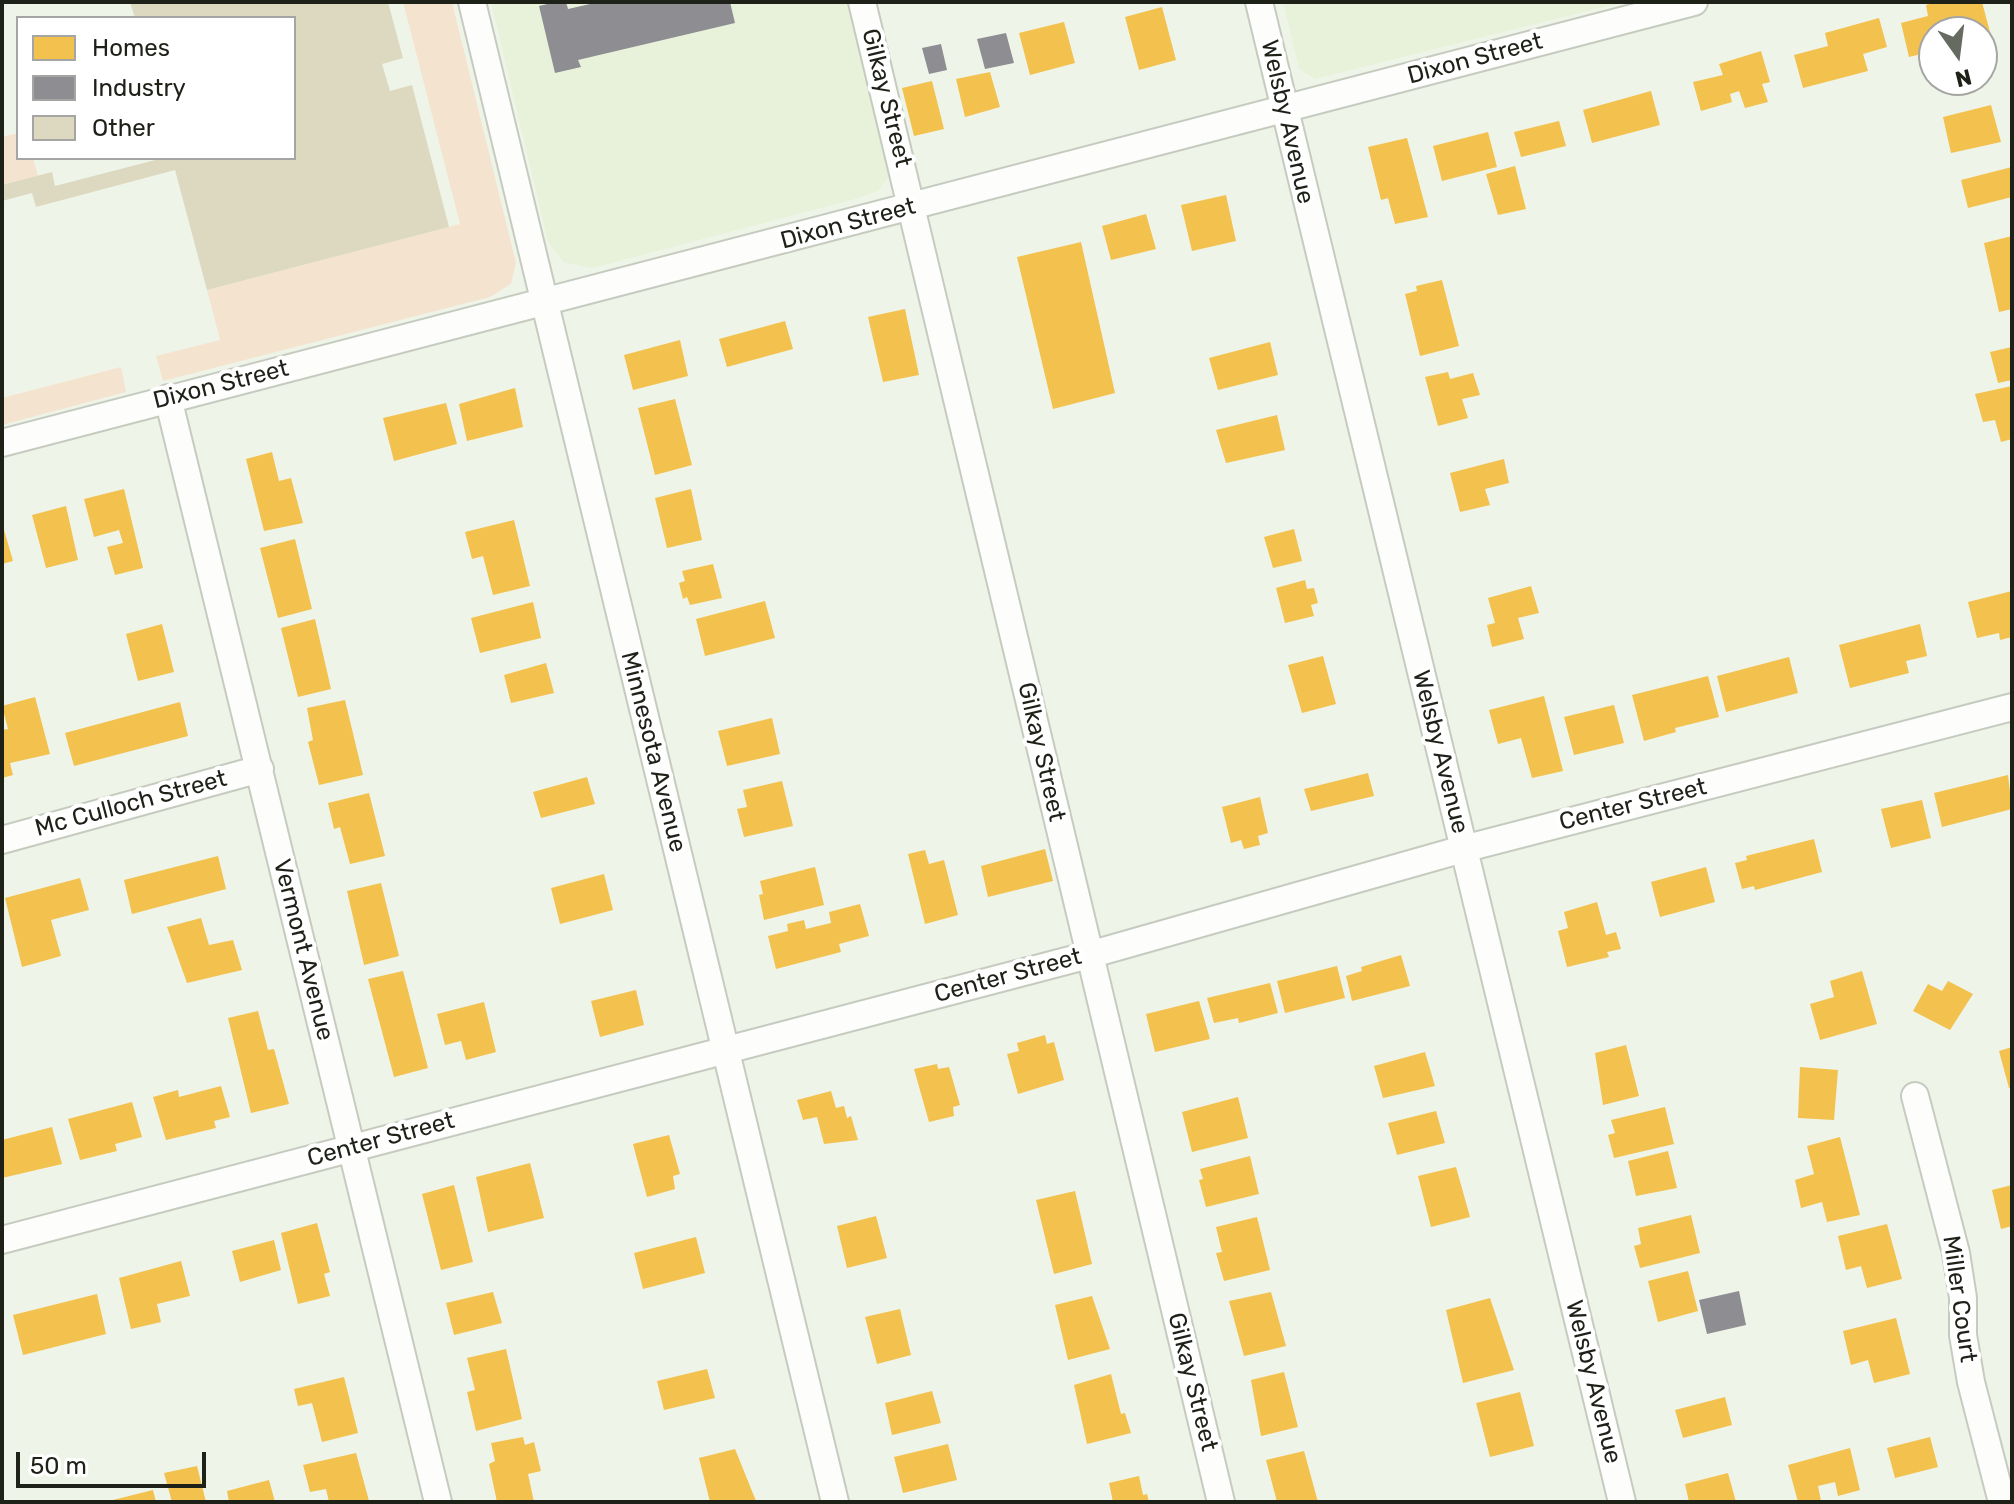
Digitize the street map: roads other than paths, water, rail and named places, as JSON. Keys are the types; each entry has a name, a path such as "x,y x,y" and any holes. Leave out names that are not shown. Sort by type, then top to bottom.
{"street":[{"name":"Minnesota Avenue","path":"472,2 835,1502"},
{"name":"Gilkay Street","path":"862,2 1221,1502"},
{"name":"Welsby Avenue","path":"1259,2 1622,1502"},
{"name":"Dixon Street","path":"2,443 168,398 545,304 1694,2"},
{"name":"Vermont Avenue","path":"168,398 438,1502"},
{"name":"Center Street","path":"2,1240 1089,955 1463,849 2012,707"},
{"name":"Mc Culloch Street","path":"2,840 260,769"},
{"name":"Miller Court","path":"1915,1096 1956,1253 1963,1298 1965,1347 2002,1502"}]}
